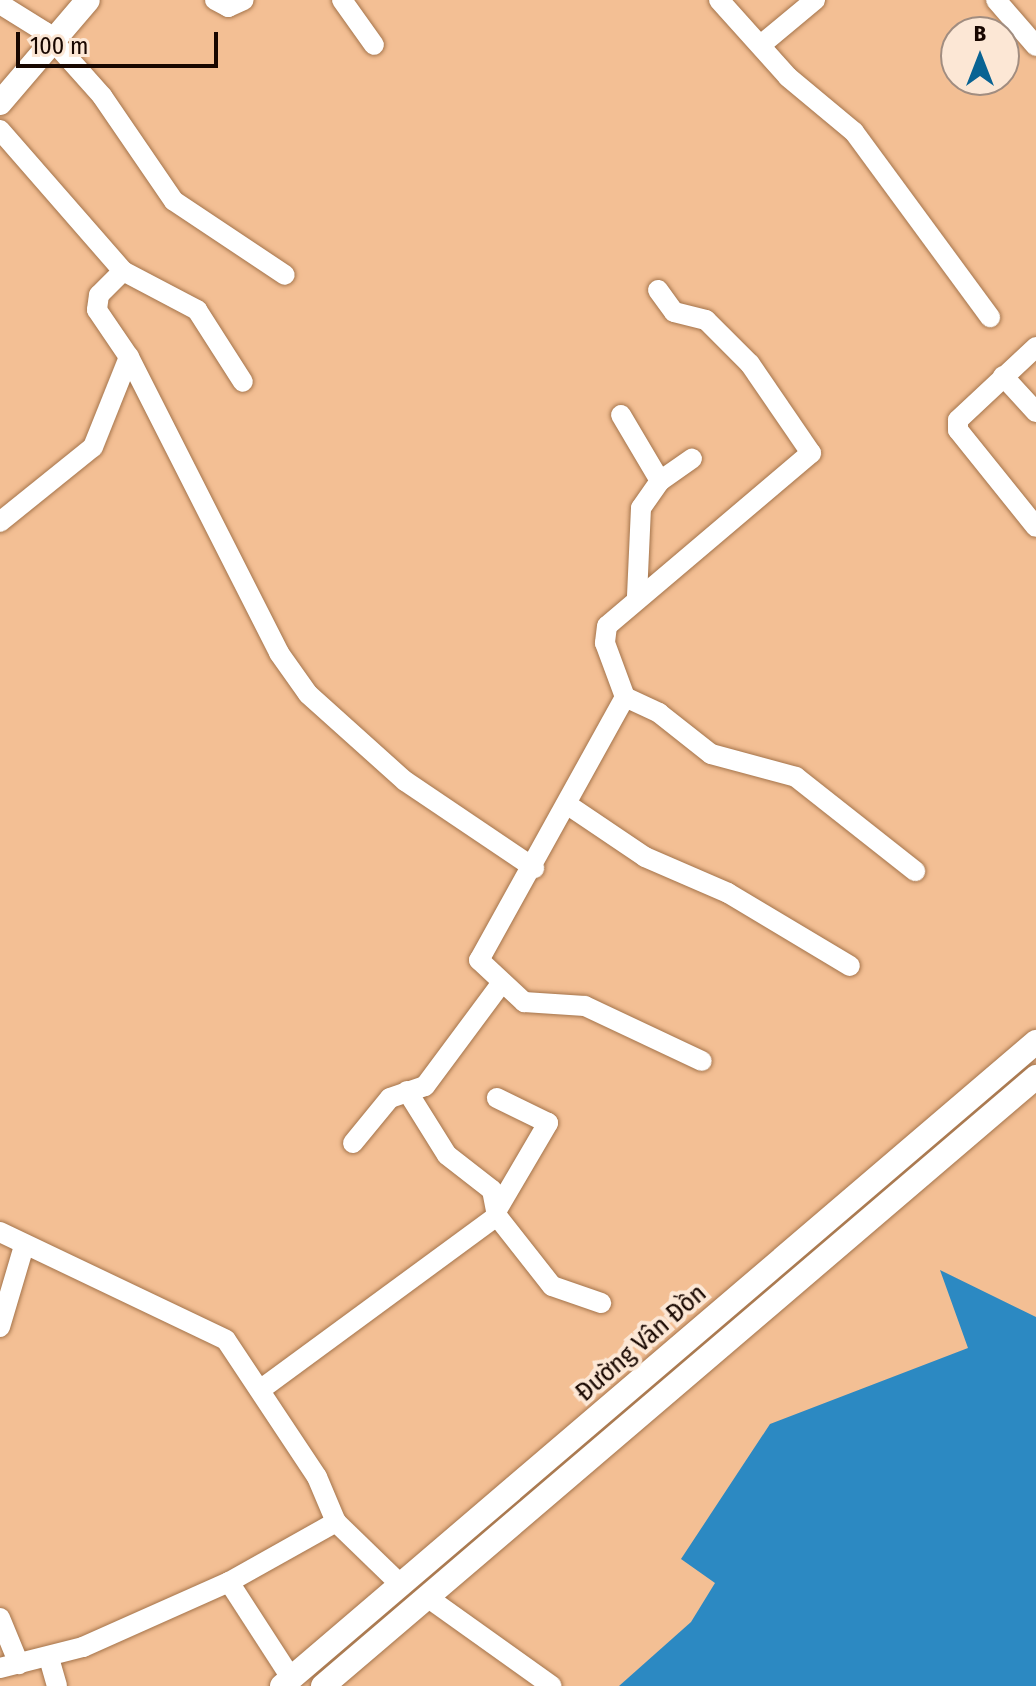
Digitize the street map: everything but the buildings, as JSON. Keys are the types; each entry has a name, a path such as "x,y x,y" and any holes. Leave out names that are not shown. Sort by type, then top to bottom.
{"main road":[{"path":"0,103 88,0"},
{"name":"Đường Vân Đồn","path":"286,1682 1036,1042"},
{"name":"Đường Vân Đồn","path":"323,1686 1036,1077"},
{"path":"697,1332 714,1352"}],"street":[{"path":"215,0 228,7 244,0"},
{"path":"342,0 374,45"},
{"path":"719,0 762,44 788,77 854,132 990,317"},
{"path":"762,44 815,0"},
{"path":"996,0 1036,46"},
{"path":"0,4 53,43 119,117 174,201 285,275"},
{"path":"0,130 123,271 197,310 243,382"},
{"path":"123,271 96,303 129,357 273,640 308,694 405,781 534,868"},
{"path":"658,290 674,312 714,328 808,440 808,457 637,596 604,632 625,697 534,868 480,957 500,985 524,1002 585,1006 702,1061"},
{"path":"1036,347 962,414 958,430 1036,527"},
{"path":"0,522 93,447 129,357"},
{"path":"1003,376 1036,412"},
{"path":"621,415 660,481"},
{"path":"637,596 641,508 660,481 692,459"},
{"path":"625,697 659,713 711,754 796,777 915,871"},
{"path":"568,805 632,850 728,893 850,966"},
{"path":"353,1143 384,1104 407,1091 425,1086 500,985"},
{"path":"407,1091 447,1155 492,1190 497,1213 552,1286 601,1303"},
{"path":"260,1390 497,1213 548,1123 497,1098"},
{"path":"0,1232 24,1246 206,1326 226,1340 317,1477 336,1522 401,1585"},
{"path":"0,1327 24,1246"},
{"path":"0,1618 9,1666 49,1658 229,1582 336,1522"},
{"path":"229,1582 286,1682"},
{"path":"427,1597 552,1686"},
{"path":"49,1658 57,1686"}],"water":[{"path":"940,1270 1036,1317 1036,1686 619,1686 691,1622 715,1583 681,1559 770,1424 968,1348"}]}
